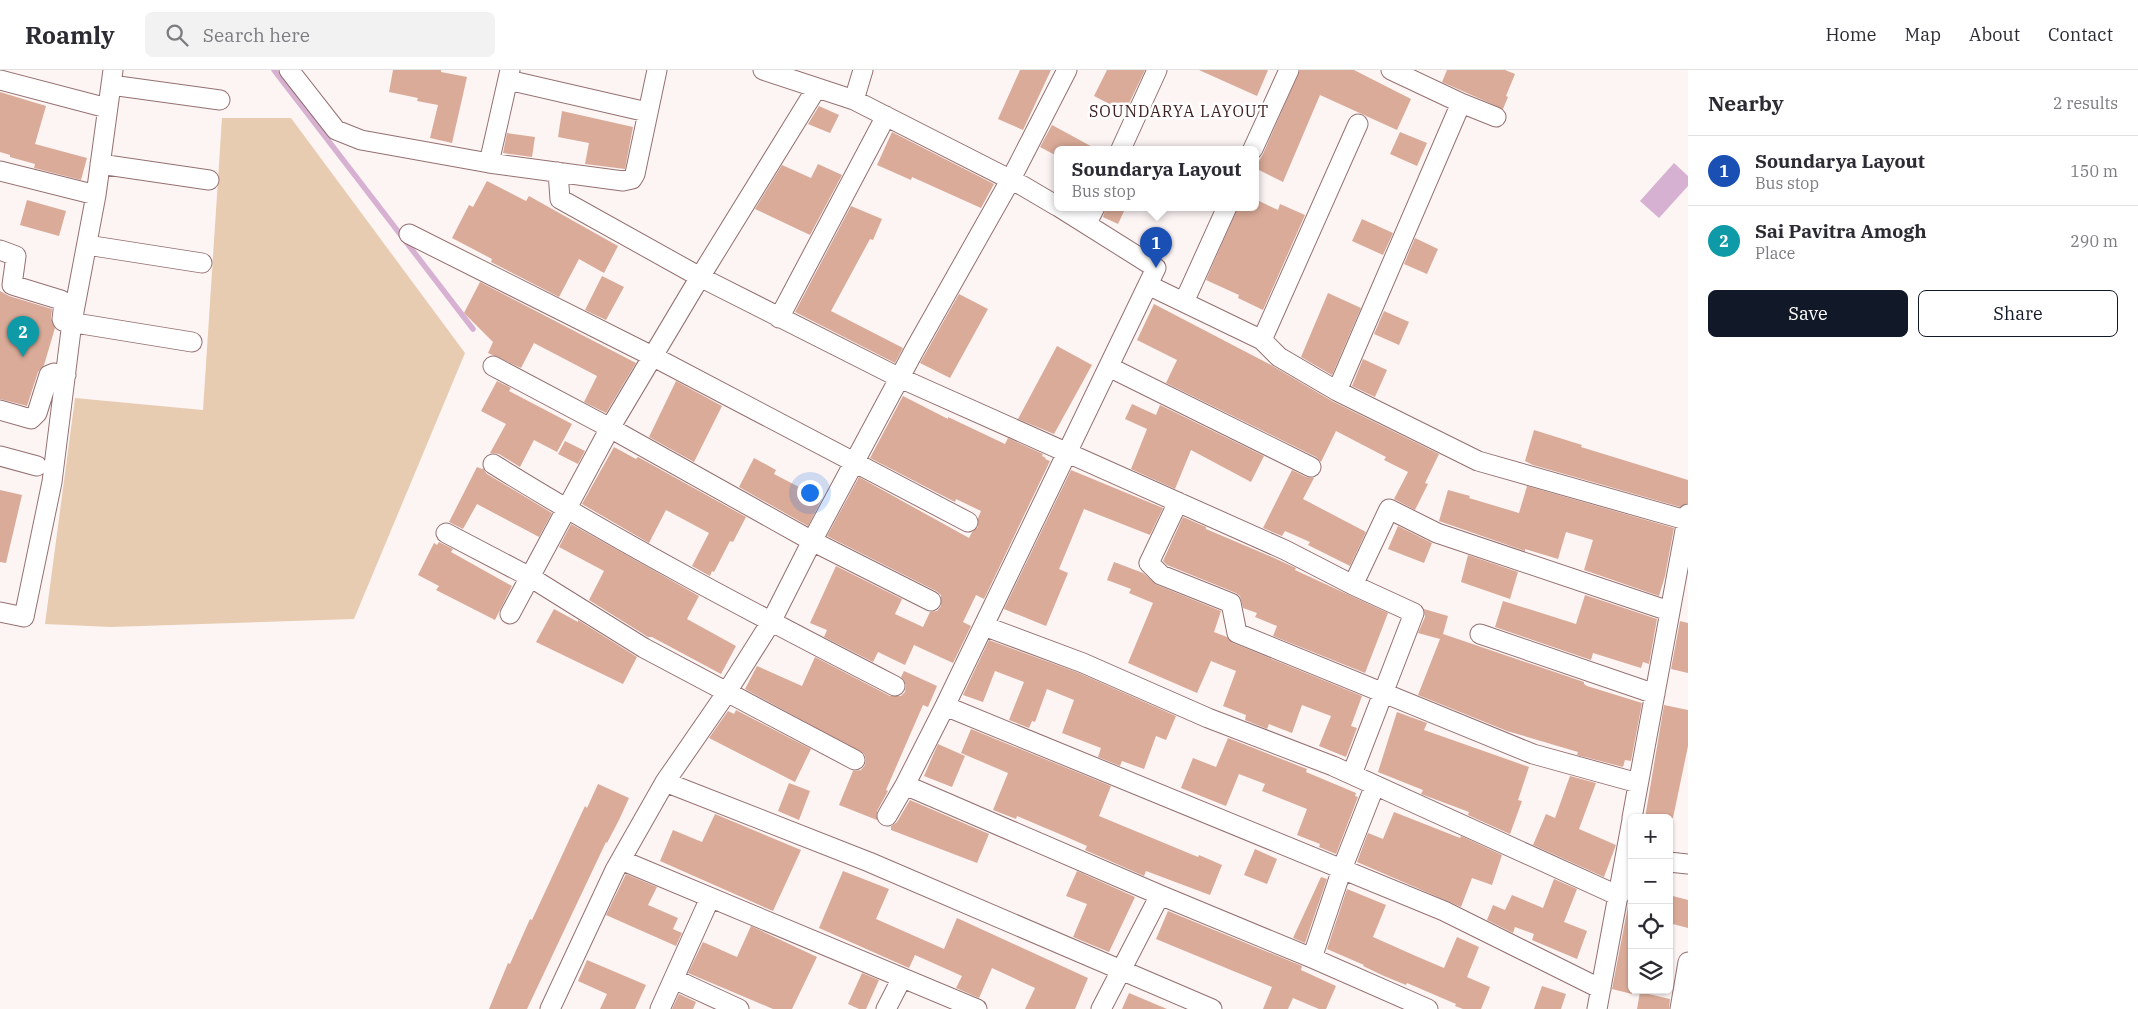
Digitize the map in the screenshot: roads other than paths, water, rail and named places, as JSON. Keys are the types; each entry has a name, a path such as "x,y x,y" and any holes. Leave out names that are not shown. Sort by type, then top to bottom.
{"street":[{"path":"289,70 336,130 361,140 489,163 623,181 632,179 635,174 657,70"},
{"path":"763,70 854,100 1011,179 1054,204"},
{"path":"854,100 863,70"},
{"path":"550,1009 621,860 665,782 726,693 771,622 812,541 900,378 1011,179 1067,70"},
{"path":"1122,146 1157,70"},
{"path":"1254,146 1289,70"},
{"path":"1391,70 1496,117"},
{"path":"489,163 509,75 648,112"},
{"path":"0,612 24,617 35,569 52,482 72,322 96,195 112,77 220,100"},
{"path":"0,80 107,108"},
{"path":"510,614 610,428 816,89"},
{"path":"1337,391 1462,103"},
{"path":"779,318 886,116"},
{"path":"1262,340 1358,124"},
{"path":"100,164 209,180"},
{"path":"0,171 96,195"},
{"path":"558,172 560,199 700,278 900,378 1285,550 1353,585 1414,613 1352,774"},
{"path":"887,816 945,706 1156,268 1091,215 1076,211"},
{"path":"1184,302 1225,211"},
{"path":"409,234 654,357 968,522"},
{"path":"87,245 202,263"},
{"path":"0,250 16,256 12,285 60,300 64,303 62,319 192,342"},
{"path":"1148,285 1262,340 1279,357 1337,391 1478,462 1687,517 1633,814"},
{"path":"493,366 610,428 812,541 932,601"},
{"path":"1109,367 1311,467"},
{"path":"0,410 30,419 34,418 49,376 54,373 66,375"},
{"path":"0,456 37,466"},
{"path":"493,464 566,510 771,622 895,686"},
{"path":"1178,502 1149,563 1162,575 1231,603 1237,633 1533,754 1638,783"},
{"path":"1353,585 1389,509 1438,533 1669,611"},
{"path":"446,533 530,578 644,648 855,760"},
{"path":"984,626 1083,663 1208,718 1352,774 1619,896"},
{"path":"1480,634 1655,694"},
{"path":"945,706 1444,911 1601,989"},
{"path":"665,782 869,862 1212,1009"},
{"path":"905,785 1428,1009"},
{"path":"1312,958 1342,869 1375,785"},
{"path":"1597,1009 1628,859"},
{"path":"621,860 977,1009"},
{"path":"1673,862 1688,864"},
{"path":"1101,1009 1160,895"},
{"path":"660,1009 710,898"},
{"path":"1680,1009 1688,962"},
{"path":"886,1009 902,978"},
{"path":"674,979 738,1009"}],"waterway":[{"path":"274,70 473,329"}],"place":[{"name":"Soundarya Layout","path":"1156,268"},
{"name":"Sai Pavitra Amogh","path":"23,357"}],"district":[{"name":"SOUNDARYA LAYOUT","path":"1179,111"}]}
